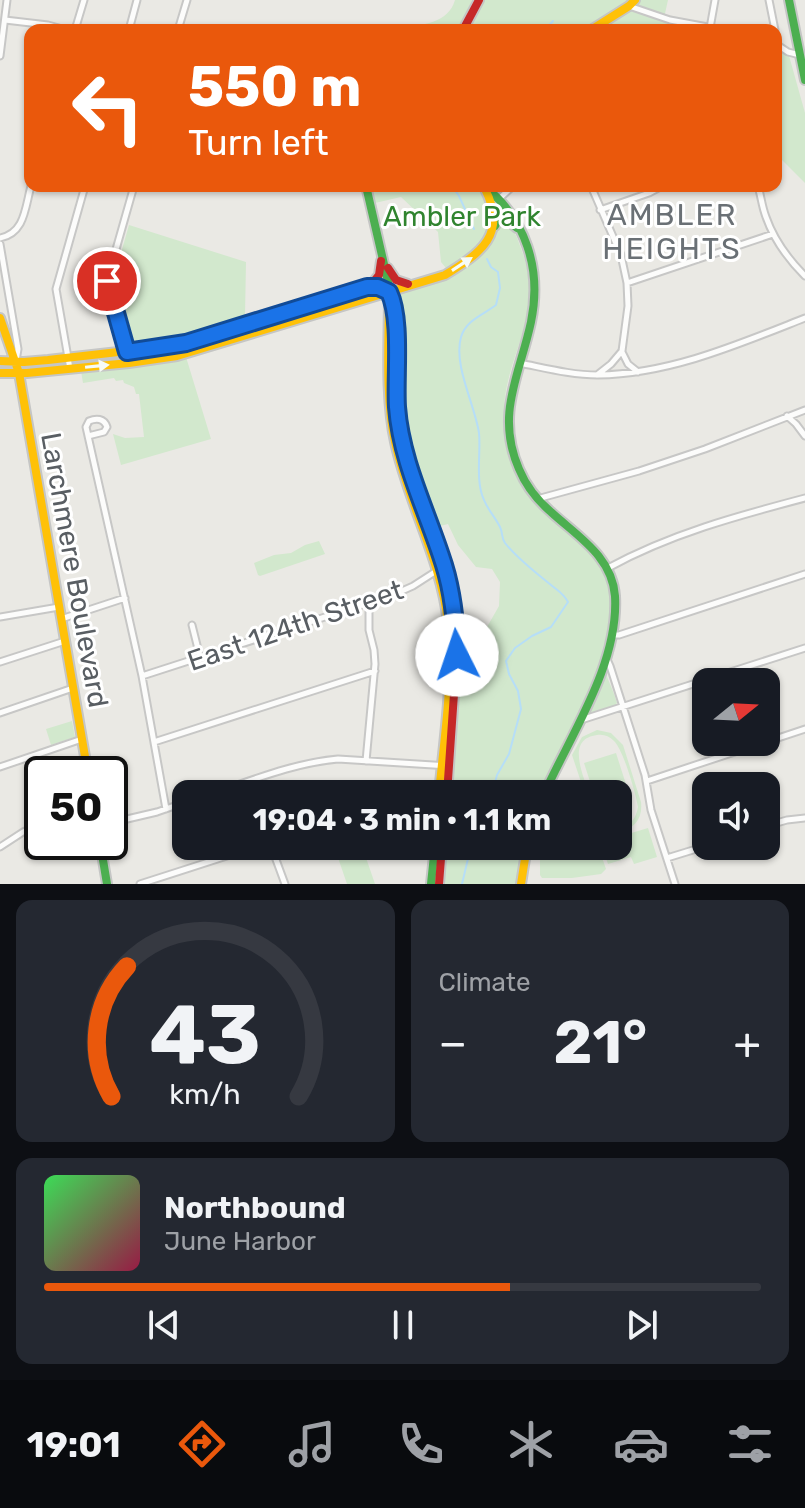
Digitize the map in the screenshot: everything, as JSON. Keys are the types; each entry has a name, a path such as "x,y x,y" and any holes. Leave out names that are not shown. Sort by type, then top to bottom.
{"main road":[{"path":"466,24 479,0"},
{"path":"789,0 803,55 805,80"},
{"path":"602,24 639,4"},
{"path":"367,192 389,292 387,321 394,439 441,568 452,618 446,780"},
{"path":"488,192 494,208 495,226"},
{"path":"492,192 517,222 531,264 534,293 532,321 509,398 509,436 519,470 537,499 590,545 608,568 616,598 605,657 581,720 551,780"},
{"path":"0,373 168,358 445,275 485,245 501,220 509,220 523,238"},
{"path":"382,254 395,280 405,285 416,284"},
{"path":"367,287 378,279 382,254"},
{"path":"0,361 68,358 177,345 367,287 378,287 389,292"},
{"name":"Larchmere Boulevard","path":"0,318 19,373 85,756"},
{"path":"442,780 446,766"},
{"path":"103,860 106,884"},
{"path":"435,860 436,880"},
{"path":"436,880 440,860"},
{"path":"523,883 525,860"}],"street":[{"path":"0,56 7,0"},
{"path":"77,24 84,0"},
{"path":"131,24 137,0"},
{"path":"180,24 187,0"},
{"path":"711,24 715,0"},
{"path":"769,0 774,24"},
{"path":"639,4 670,20 690,24"},
{"path":"5,20 39,24"},
{"path":"782,48 803,55"},
{"path":"16,362 18,349 0,241 19,228 29,192"},
{"path":"70,369 56,289 83,192"},
{"path":"129,363 107,281 132,192"},
{"path":"500,198 506,192"},
{"path":"593,192 618,247 627,283 628,306 622,351 628,364 638,372"},
{"path":"600,210 651,192"},
{"path":"759,192 773,234 805,276"},
{"path":"627,283 773,234"},
{"path":"314,304 317,314"},
{"path":"519,363 597,375 638,372 686,361 805,318"},
{"path":"214,334 217,344"},
{"path":"597,375 622,351"},
{"path":"537,499 639,471 805,410"},
{"path":"787,416 805,436"},
{"path":"88,436 142,676 166,809"},
{"path":"608,568 700,527 805,498"},
{"name":"East 124th Street","path":"142,676 369,603 406,589 441,568"},
{"path":"611,635 805,574"},
{"path":"61,619 125,598"},
{"path":"366,761 375,671 369,603"},
{"path":"0,617 59,607"},
{"path":"192,625 200,657"},
{"path":"0,662 65,641"},
{"path":"581,720 805,648"},
{"path":"605,657 647,781 651,810 675,884"},
{"path":"154,742 375,671"},
{"path":"0,713 73,688"},
{"path":"780,737 805,729"},
{"path":"0,767 82,739"},
{"path":"647,781 723,756"},
{"path":"255,780 305,764 338,759 446,766"},
{"path":"128,820 172,807"},
{"path":"780,821 805,818"},
{"path":"0,847 24,832"},
{"path":"667,858 692,850"},
{"path":"140,884 215,860"},
{"path":"276,860 285,884"}],"green space":[{"path":"455,0 472,0 460,24 426,24 441,18 452,8"},
{"path":"484,0 628,0 594,24 471,24"},
{"path":"635,0 668,0 664,18 685,23 684,24 600,24"},
{"path":"782,48 788,52 805,113 805,183 782,160"},
{"name":"Ambler Park","path":"372,192 480,192 490,211 490,222 480,244 459,262 446,268 441,262 438,232 401,197 375,203"},
{"path":"503,221 517,238 528,275 529,298 505,400 508,450 518,476 533,499 551,519 592,553 609,579 612,609 602,655 617,703 613,708 576,719 546,780 451,780 461,655 471,655 499,606 500,582 492,569 476,567 458,545 448,524 436,527 434,517 431,518 403,429 398,374 398,300 402,293 451,275 473,262 491,243"},
{"path":"129,225 246,262 245,316 184,334 130,343 113,281"},
{"path":"186,357 211,439 121,465 113,434 125,438 144,437 139,394 136,394 134,387 114,378 83,383 81,371"},
{"path":"319,541 325,554 258,575 254,563"},
{"path":"72,721 75,737 51,745 46,729"},
{"path":"597,730 611,733 623,745 641,802 640,813 632,826 638,807 632,780 618,746 602,735 587,738 579,751 585,780 580,780 572,755 582,737"},
{"path":"616,753 625,780 589,780 584,763"},
{"path":"648,828 657,857 634,864 632,833"},
{"path":"339,860 367,860 375,884 347,884"},
{"path":"445,860 521,860 517,884 442,884"},
{"path":"540,860 603,860 606,869 601,874 572,878 542,878"}],"waterway":[{"path":"550,24 553,21"},
{"path":"456,192 474,229"},
{"path":"487,259 498,272 500,288 496,305 467,326 459,348 462,372 479,433 481,492 505,543 568,602 551,627 515,648 506,661 518,691 521,709 509,754 496,780"},
{"path":"462,884 468,860"}],"traffic: fast":[{"path":"789,0 805,80"},
{"path":"367,192 395,312 397,395 402,439 444,566 455,618 457,651"},
{"path":"491,192 511,214 520,230 532,264 534,283 531,322 509,412 512,449 522,475 537,498 600,558 607,569 615,596 614,622 601,673 551,780"},
{"path":"495,226 506,219 517,228"},
{"path":"103,860 107,884"},
{"path":"431,884 434,860"}],"traffic: slow":[{"path":"600,24 635,0"},
{"path":"0,373 27,373 177,356 445,275 470,259 487,241 494,218 486,192"},
{"path":"0,361 48,360 171,346 367,287 378,287 389,292"},
{"path":"389,295 388,369 395,442 439,576 448,623 449,687 440,780"},
{"path":"0,318 19,373 85,756"},
{"path":"521,884 525,860"}],"traffic: jam":[{"path":"466,24 479,0"},
{"path":"370,286 379,275 381,261"},
{"path":"388,268 396,280 408,284"},
{"path":"448,780 457,651"},
{"path":"439,884 441,860"}],"district":[{"name":"AMBLER HEIGHTS","path":"672,232"}],"route":[{"path":"107,281 127,352 186,343 367,287 378,287 389,292 395,312 398,420 406,457 445,568 453,605 457,655"}]}
